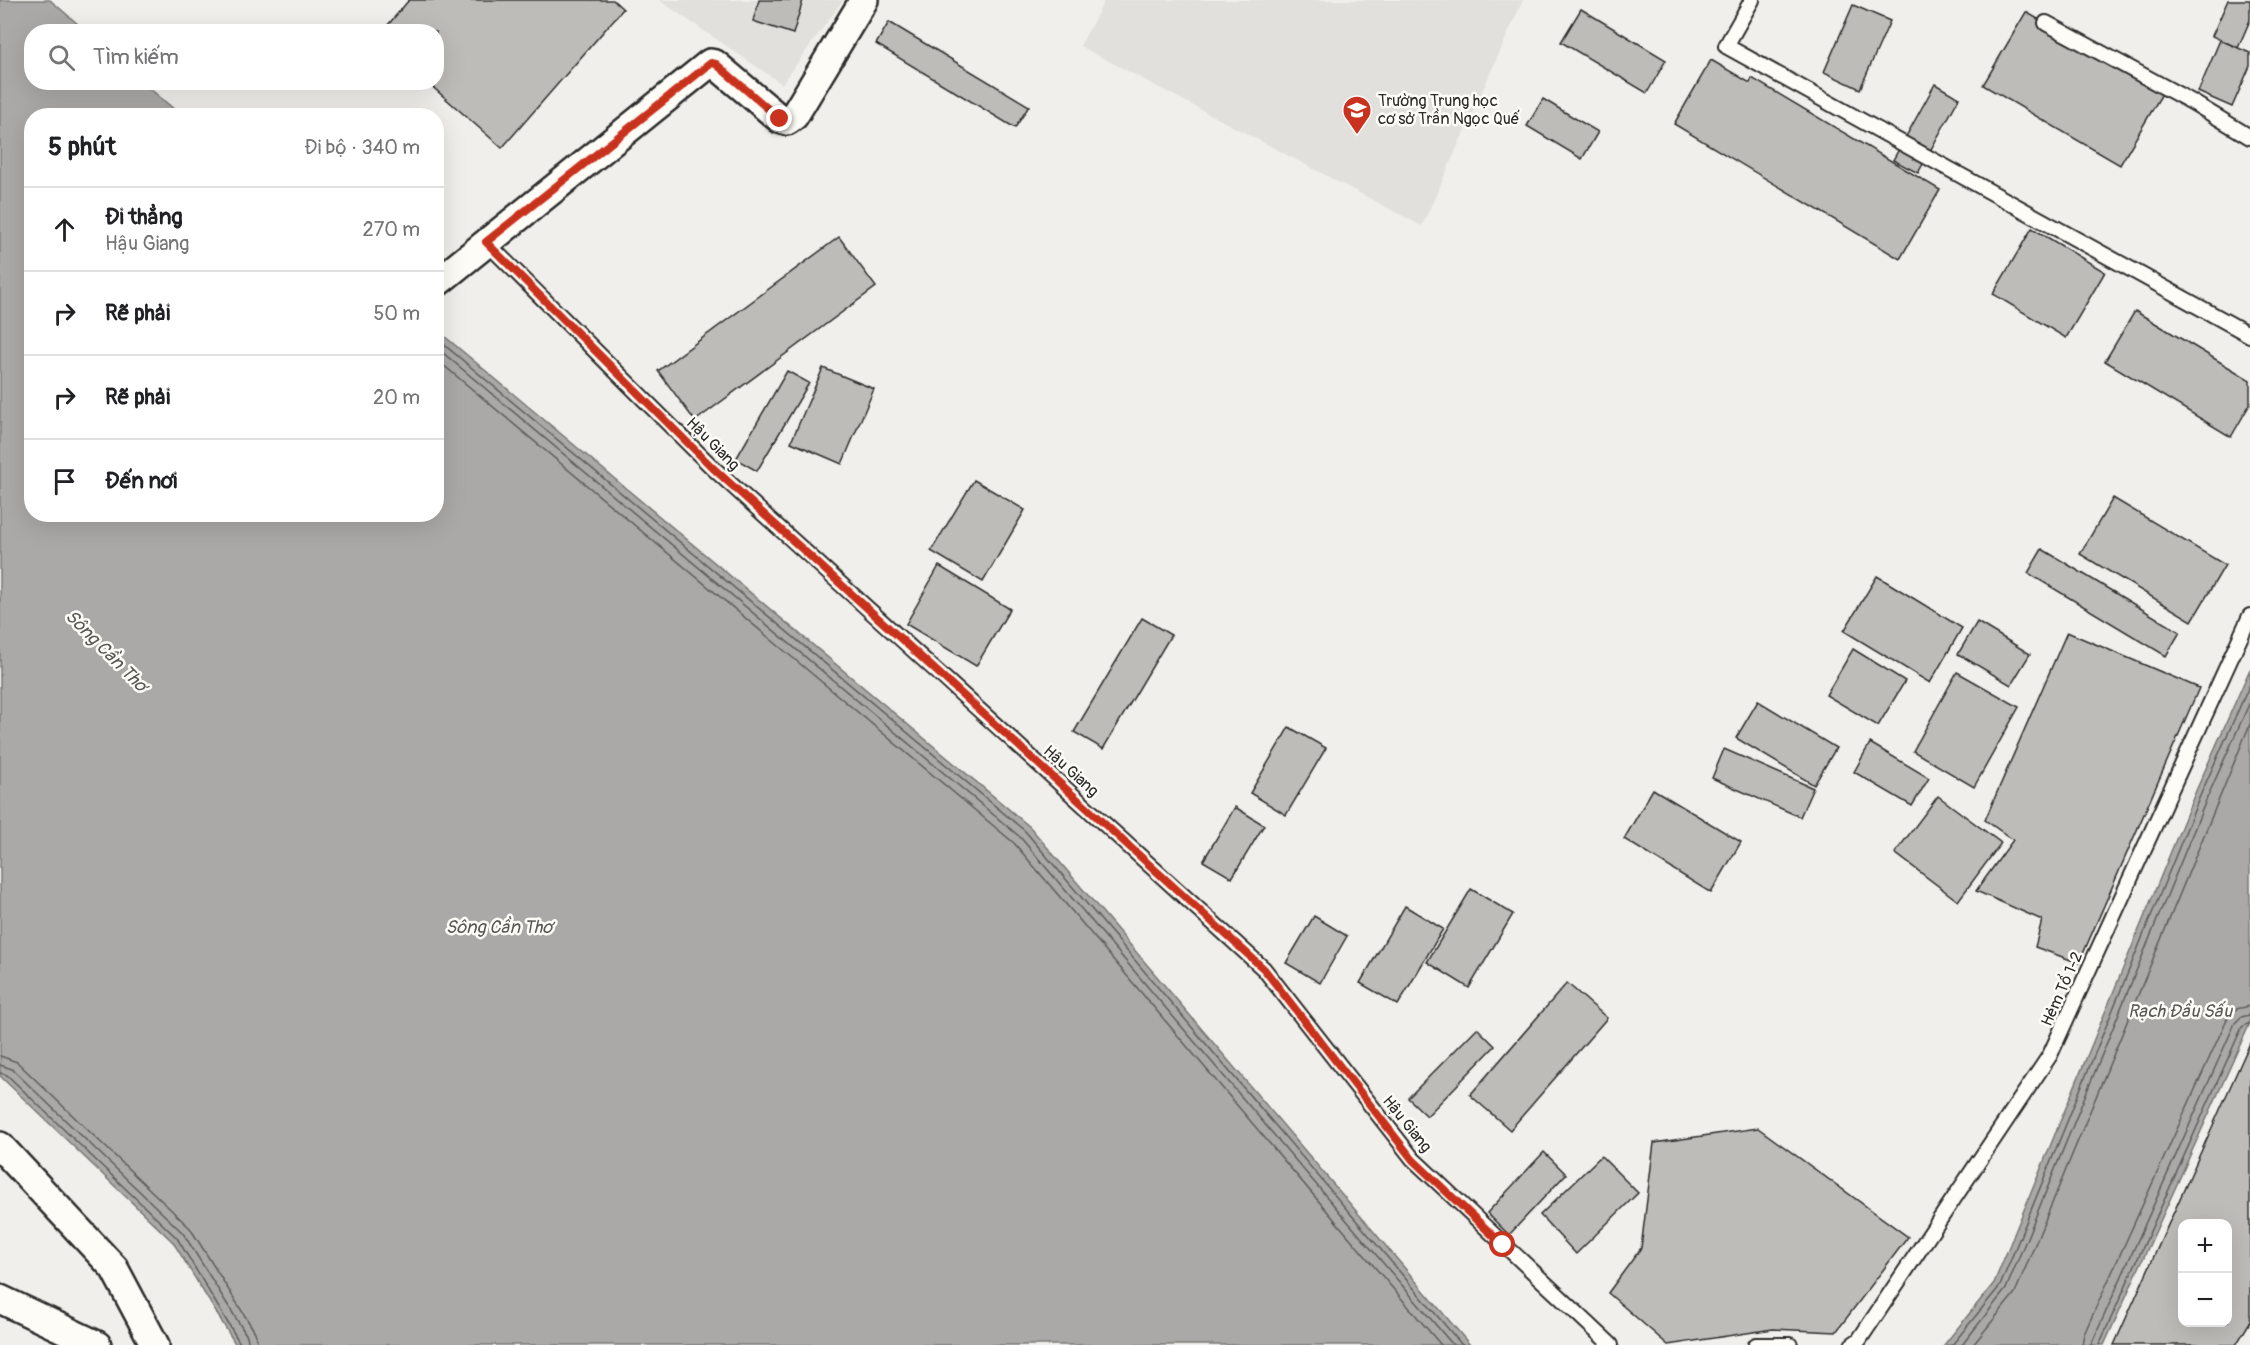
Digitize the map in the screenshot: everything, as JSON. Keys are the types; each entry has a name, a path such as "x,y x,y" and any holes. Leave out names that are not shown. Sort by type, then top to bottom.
{"street":[{"path":"444,277 711,63 716,64 780,119 787,121 794,116 864,0"},
{"path":"0,1146 114,1268 155,1345"},
{"path":"0,1299 97,1345"}],"lane":[{"path":"1752,0 1726,46 2250,335"},
{"path":"2046,23 2192,102 2250,137"},
{"name":"Hậu Giang","path":"486,242 713,468 1264,969 1413,1160 1611,1345"},
{"name":"Hẻm Tổ 1-2","path":"1852,1345 1859,1340 2050,1055 2250,616"},
{"path":"1756,1345 1790,1345"}],"shaded area":[{"path":"659,0 843,0 782,84"},
{"name":"Trường Trung học cơ sở Trần Ngọc Quế","path":"1105,0 1523,0 1422,226 1080,46"}],"water":[{"name":"Sông Cần Thơ","path":"0,0 50,0 78,24 24,24 24,90 151,90 173,108 24,108 24,522 444,522 444,336 1030,827 1470,1345 236,1345 173,1242 0,1076"},
{"name":"Rạch Đầu Sấu","path":"2250,669 2250,1023 2104,1345 1944,1345 1994,1283 2195,793"}],"building":[{"path":"409,0 613,0 623,9 502,148 436,90 444,90 444,24 389,24"},
{"path":"759,0 803,0 793,34 753,21"},
{"path":"2228,0 2250,0 2250,20 2238,48 2212,36"},
{"path":"1853,5 1890,21 1860,89 1824,72"},
{"path":"1581,9 1666,60 1647,93 1561,42"},
{"path":"2026,12 2163,92 2120,165 1983,85"},
{"path":"889,22 1029,106 1015,128 876,44"},
{"path":"2220,40 2250,53 2250,66 2232,107 2198,92"},
{"path":"1711,60 1750,83 1752,78 1940,190 1900,259 1674,124"},
{"path":"1935,84 1959,98 1918,173 1893,160"},
{"path":"1543,99 1598,132 1582,159 1527,126"},
{"path":"2032,228 2105,272 2066,338 1993,294"},
{"path":"839,237 876,287 695,421 658,371"},
{"path":"2135,311 2250,380 2250,404 2231,437 2105,361"},
{"path":"823,368 874,389 842,464 791,442"},
{"path":"787,371 809,383 757,471 736,459"},
{"path":"974,480 1025,510 983,582 931,551"},
{"path":"2113,498 2225,565 2192,621 2080,554"},
{"path":"2042,549 2180,632 2166,656 2028,573"},
{"path":"939,566 1010,609 976,666 906,624"},
{"path":"1877,576 1962,628 1930,683 1844,631"},
{"path":"1142,618 1171,635 1103,749 1074,732"},
{"path":"1977,622 2030,654 2011,685 1958,654"},
{"path":"2067,632 2199,688 2079,963 2035,947 2042,920 1976,891 2013,840 1985,820"},
{"path":"1853,649 1905,681 1878,726 1826,695"},
{"path":"1957,672 2019,707 1974,787 1913,751"},
{"path":"1758,701 1836,748 1814,785 1736,738"},
{"path":"1289,727 1326,748 1286,815 1250,793"},
{"path":"1870,743 1929,778 1912,806 1854,772"},
{"path":"1724,749 1813,788 1800,817 1712,778"},
{"path":"1653,789 1741,842 1711,893 1624,839"},
{"path":"1938,796 2001,843 1958,901 1895,853"},
{"path":"1235,807 1264,825 1232,878 1203,861"},
{"path":"1471,889 1513,914 1469,988 1427,962"},
{"path":"1405,906 1443,929 1398,1005 1360,983"},
{"path":"1314,916 1347,936 1320,983 1286,963"},
{"path":"1567,983 1607,1018 1510,1130 1470,1095"},
{"path":"1477,1028 1495,1046 1427,1116 1408,1098"},
{"path":"2250,1043 2250,1322 2236,1345 2114,1345"},
{"path":"1758,1128 1908,1237 1836,1332 1773,1329 1668,1345 1608,1293 1641,1248 1654,1143"},
{"path":"1544,1152 1566,1174 1509,1235 1487,1213"},
{"path":"1601,1156 1638,1193 1576,1254 1540,1215"}],"place":[{"name":"Trường Trung học cơ sở Trần Ngọc Quế","path":"1357,136"}],"route":[{"path":"780,119 716,64 711,63 486,242 575,328 713,468 1264,969 1413,1160 1503,1245"}]}
